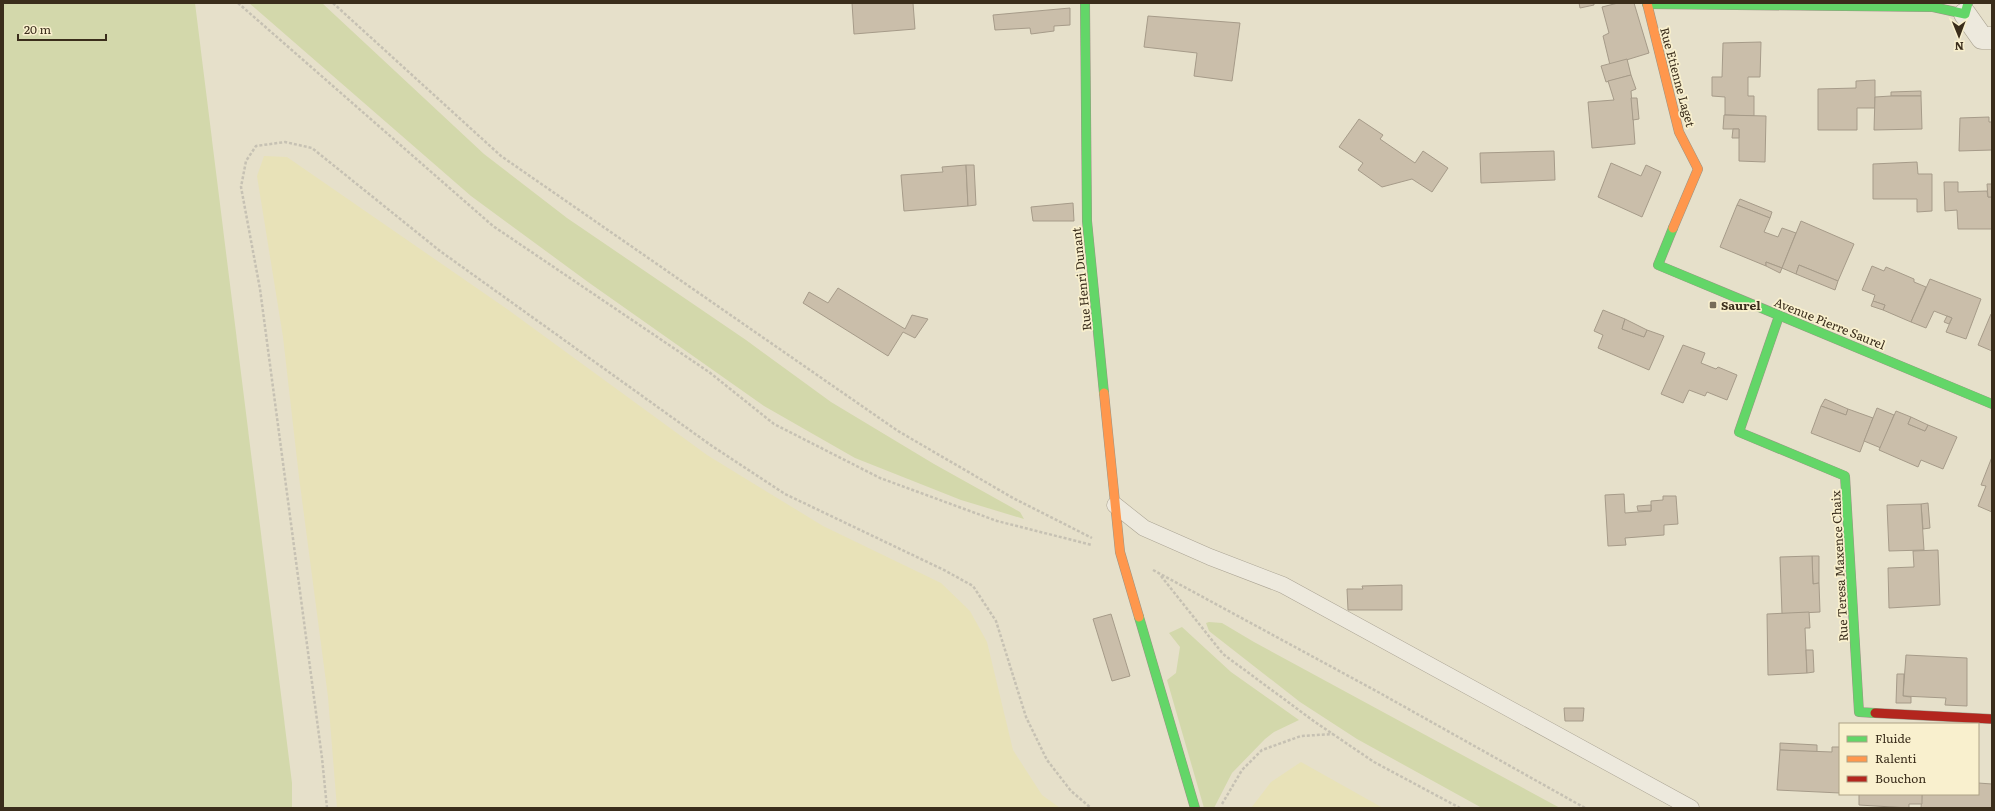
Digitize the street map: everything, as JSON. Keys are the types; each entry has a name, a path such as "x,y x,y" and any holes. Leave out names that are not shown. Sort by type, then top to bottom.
{"street":[{"name":"Rue Henri Dunant","path":"1085,3 1088,221 1120,552 1194,808"},
{"path":"1647,3 1933,7 1966,9 1982,38 1992,38"},
{"name":"Rue Etienne Laget","path":"1647,3 1679,132 1698,169 1658,265"},
{"name":"Avenue Pierre Saurel","path":"1658,265 1992,404"},
{"name":"Rue Teresa Maxence Chaix","path":"1779,316 1739,432 1845,476 1859,712 1992,720"}],"lane":[{"path":"1115,505 1144,528 1210,557 1283,585 1691,808"}],"path":[{"path":"238,3 493,226 709,372 774,424 880,478 997,521 1120,552"},
{"path":"333,3 501,156 898,431 1013,498 1120,552 1378,692 1585,808"},
{"path":"327,808 320,742 260,289 241,187 246,161 256,146 285,142 312,148 440,250 712,446 785,494 944,570 973,586 996,621 1026,718 1046,760 1071,791 1091,808"},
{"path":"1160,574 1223,654 1374,762 1460,808"},
{"path":"1220,808 1242,770 1262,750 1301,736 1333,734"}],"shaded area":[{"path":"264,156 287,157 507,309 707,455 823,526 941,583 970,611 987,642 1013,750 1042,795 1060,808 337,808 328,697 299,477 283,337 257,176"},
{"path":"1301,762 1383,808 1251,808 1271,782"}],"green space":[{"path":"3,3 195,3 292,783 292,808 3,808"},
{"path":"249,3 322,3 484,154 567,218 746,340 831,402 934,464 1020,512 1024,519 961,500 855,458 764,406 588,282 471,196"},
{"path":"1206,623 1222,623 1254,642 1560,808 1482,808 1357,739 1300,702 1209,631"},
{"path":"1182,627 1231,672 1299,720 1274,732 1265,739 1232,773 1214,808 1204,808 1167,680 1176,673 1180,647 1169,633"}],"building":[{"path":"852,3 913,3 915,29 854,34"},
{"path":"1579,3 1594,3 1594,5 1580,8"},
{"path":"1618,3 1634,3 1649,53 1610,65 1603,36 1609,33 1602,7"},
{"path":"1070,8 1070,25 1054,26 1054,31 1031,34 1030,28 995,30 993,15"},
{"path":"1148,16 1240,23 1232,81 1194,76 1197,53 1144,47"},
{"path":"1761,42 1760,77 1748,77 1748,96 1754,96 1754,116 1725,115 1725,97 1712,96 1712,77 1722,77 1723,43"},
{"path":"1627,59 1631,75 1606,82 1601,66"},
{"path":"1631,75 1636,89 1631,91 1635,144 1592,148 1588,102 1614,100 1608,81"},
{"path":"1875,80 1875,108 1857,108 1857,130 1818,130 1818,89 1856,88 1856,81"},
{"path":"1921,91 1921,96 1891,96 1891,92"},
{"path":"1921,96 1922,129 1874,130 1875,97"},
{"path":"1631,98 1637,98 1639,119 1633,120"},
{"path":"1724,115 1766,116 1765,162 1739,161 1739,129 1723,129"},
{"path":"1989,117 1989,122 1992,122 1992,150 1959,151 1960,118"},
{"path":"1359,119 1383,135 1380,139 1415,163 1423,151 1448,168 1432,192 1412,179 1382,187 1358,170 1363,163 1339,147"},
{"path":"1733,129 1739,129 1739,138 1732,138"},
{"path":"1554,151 1555,180 1481,183 1480,153"},
{"path":"1917,162 1918,174 1932,174 1932,211 1917,212 1917,199 1873,199 1873,164"},
{"path":"1611,163 1641,176 1646,165 1661,172 1642,217 1598,197"},
{"path":"966,165 968,206 904,211 901,175 943,172 942,167"},
{"path":"966,165 974,165 976,205 968,206"},
{"path":"1944,182 1958,182 1958,192 1987,191 1988,197 1992,197 1992,229 1958,229 1957,210 1945,211"},
{"path":"1987,184 1992,184 1992,197 1988,197"},
{"path":"1740,199 1772,212 1770,218 1737,205"},
{"path":"1073,203 1074,221 1033,221 1031,207"},
{"path":"1737,205 1770,218 1764,232 1778,237 1782,228 1796,233 1782,268 1766,262 1766,266 1720,247"},
{"path":"1801,221 1854,244 1838,281 1799,265 1796,274 1782,268"},
{"path":"1766,262 1782,268 1780,273 1766,266"},
{"path":"1799,265 1838,281 1835,290 1796,274"},
{"path":"1872,266 1884,271 1886,267 1914,279 1914,282 1926,287 1911,322 1883,310 1885,305 1873,301 1875,295 1862,290"},
{"path":"1930,279 1981,299 1966,339 1946,332 1952,318 1934,311 1926,328 1911,322"},
{"path":"838,288 905,329 912,315 928,319 915,338 903,332 888,356 803,303 809,292 828,303"},
{"path":"1873,301 1885,305 1883,310 1871,306"},
{"path":"1603,310 1625,319 1622,329 1644,337 1647,330 1664,336 1649,370 1598,348 1603,335 1594,331"},
{"path":"1992,314 1992,351 1978,345"},
{"path":"1947,316 1952,318 1949,324 1944,322"},
{"path":"1625,319 1647,330 1644,337 1622,329"},
{"path":"1683,345 1705,353 1701,363 1716,369 1718,367 1737,375 1727,400 1707,392 1705,396 1689,390 1683,403 1661,394"},
{"path":"1825,399 1848,409 1846,415 1821,406"},
{"path":"1821,406 1846,415 1848,409 1873,418 1860,452 1811,433"},
{"path":"1877,408 1894,415 1881,448 1864,441"},
{"path":"1896,411 1911,417 1908,424 1925,431 1928,425 1957,437 1943,469 1921,460 1918,467 1879,450"},
{"path":"1911,417 1928,425 1925,431 1908,424"},
{"path":"1992,457 1992,512 1978,506 1986,486 1981,485"},
{"path":"1624,494 1625,513 1651,511 1651,501 1663,500 1663,496 1676,496 1678,524 1664,525 1664,535 1625,538 1626,545 1608,546 1605,495"},
{"path":"1928,503 1930,528 1923,529 1921,504"},
{"path":"1921,504 1924,550 1889,551 1887,505"},
{"path":"1651,505 1651,511 1638,511 1637,506"},
{"path":"1938,550 1940,605 1889,608 1888,568 1914,567 1913,551"},
{"path":"1812,556 1819,556 1819,583 1813,584"},
{"path":"1812,556 1813,584 1819,583 1820,612 1782,614 1780,557"},
{"path":"1402,585 1402,610 1348,610 1347,589 1363,589 1362,586"},
{"path":"1809,612 1810,628 1805,628 1807,673 1768,675 1767,614"},
{"path":"1111,614 1130,676 1112,681 1093,619"},
{"path":"1806,650 1813,650 1814,672 1807,673"},
{"path":"1906,655 1967,658 1967,706 1945,705 1946,698 1903,696"},
{"path":"1897,674 1904,674 1903,696 1911,697 1911,703 1896,703"},
{"path":"1564,708 1584,708 1583,721 1565,721"},
{"path":"1780,743 1817,745 1817,752 1780,750"},
{"path":"1832,747 1839,747 1839,793 1777,790 1780,750 1832,752"},
{"path":"1979,783 1992,784 1992,808 1921,808 1922,795 1979,795"},
{"path":"1859,795 1922,795 1922,804 1909,804 1909,808 1859,805"}],"traffic: fast":[{"path":"1085,3 1087,221 1104,393"},
{"path":"1647,4 1933,7 1965,14 1968,3"},
{"path":"1673,228 1658,265 1992,404"},
{"path":"1779,316 1739,432 1845,476 1859,712 1875,713"},
{"path":"1139,617 1195,808"}],"traffic: slow":[{"path":"1647,3 1679,132 1698,169 1673,228"},
{"path":"1104,393 1120,552 1139,617"}],"traffic: jam":[{"path":"1875,713 1992,719"}],"place":[{"name":"Saurel","path":"1713,305"}]}
